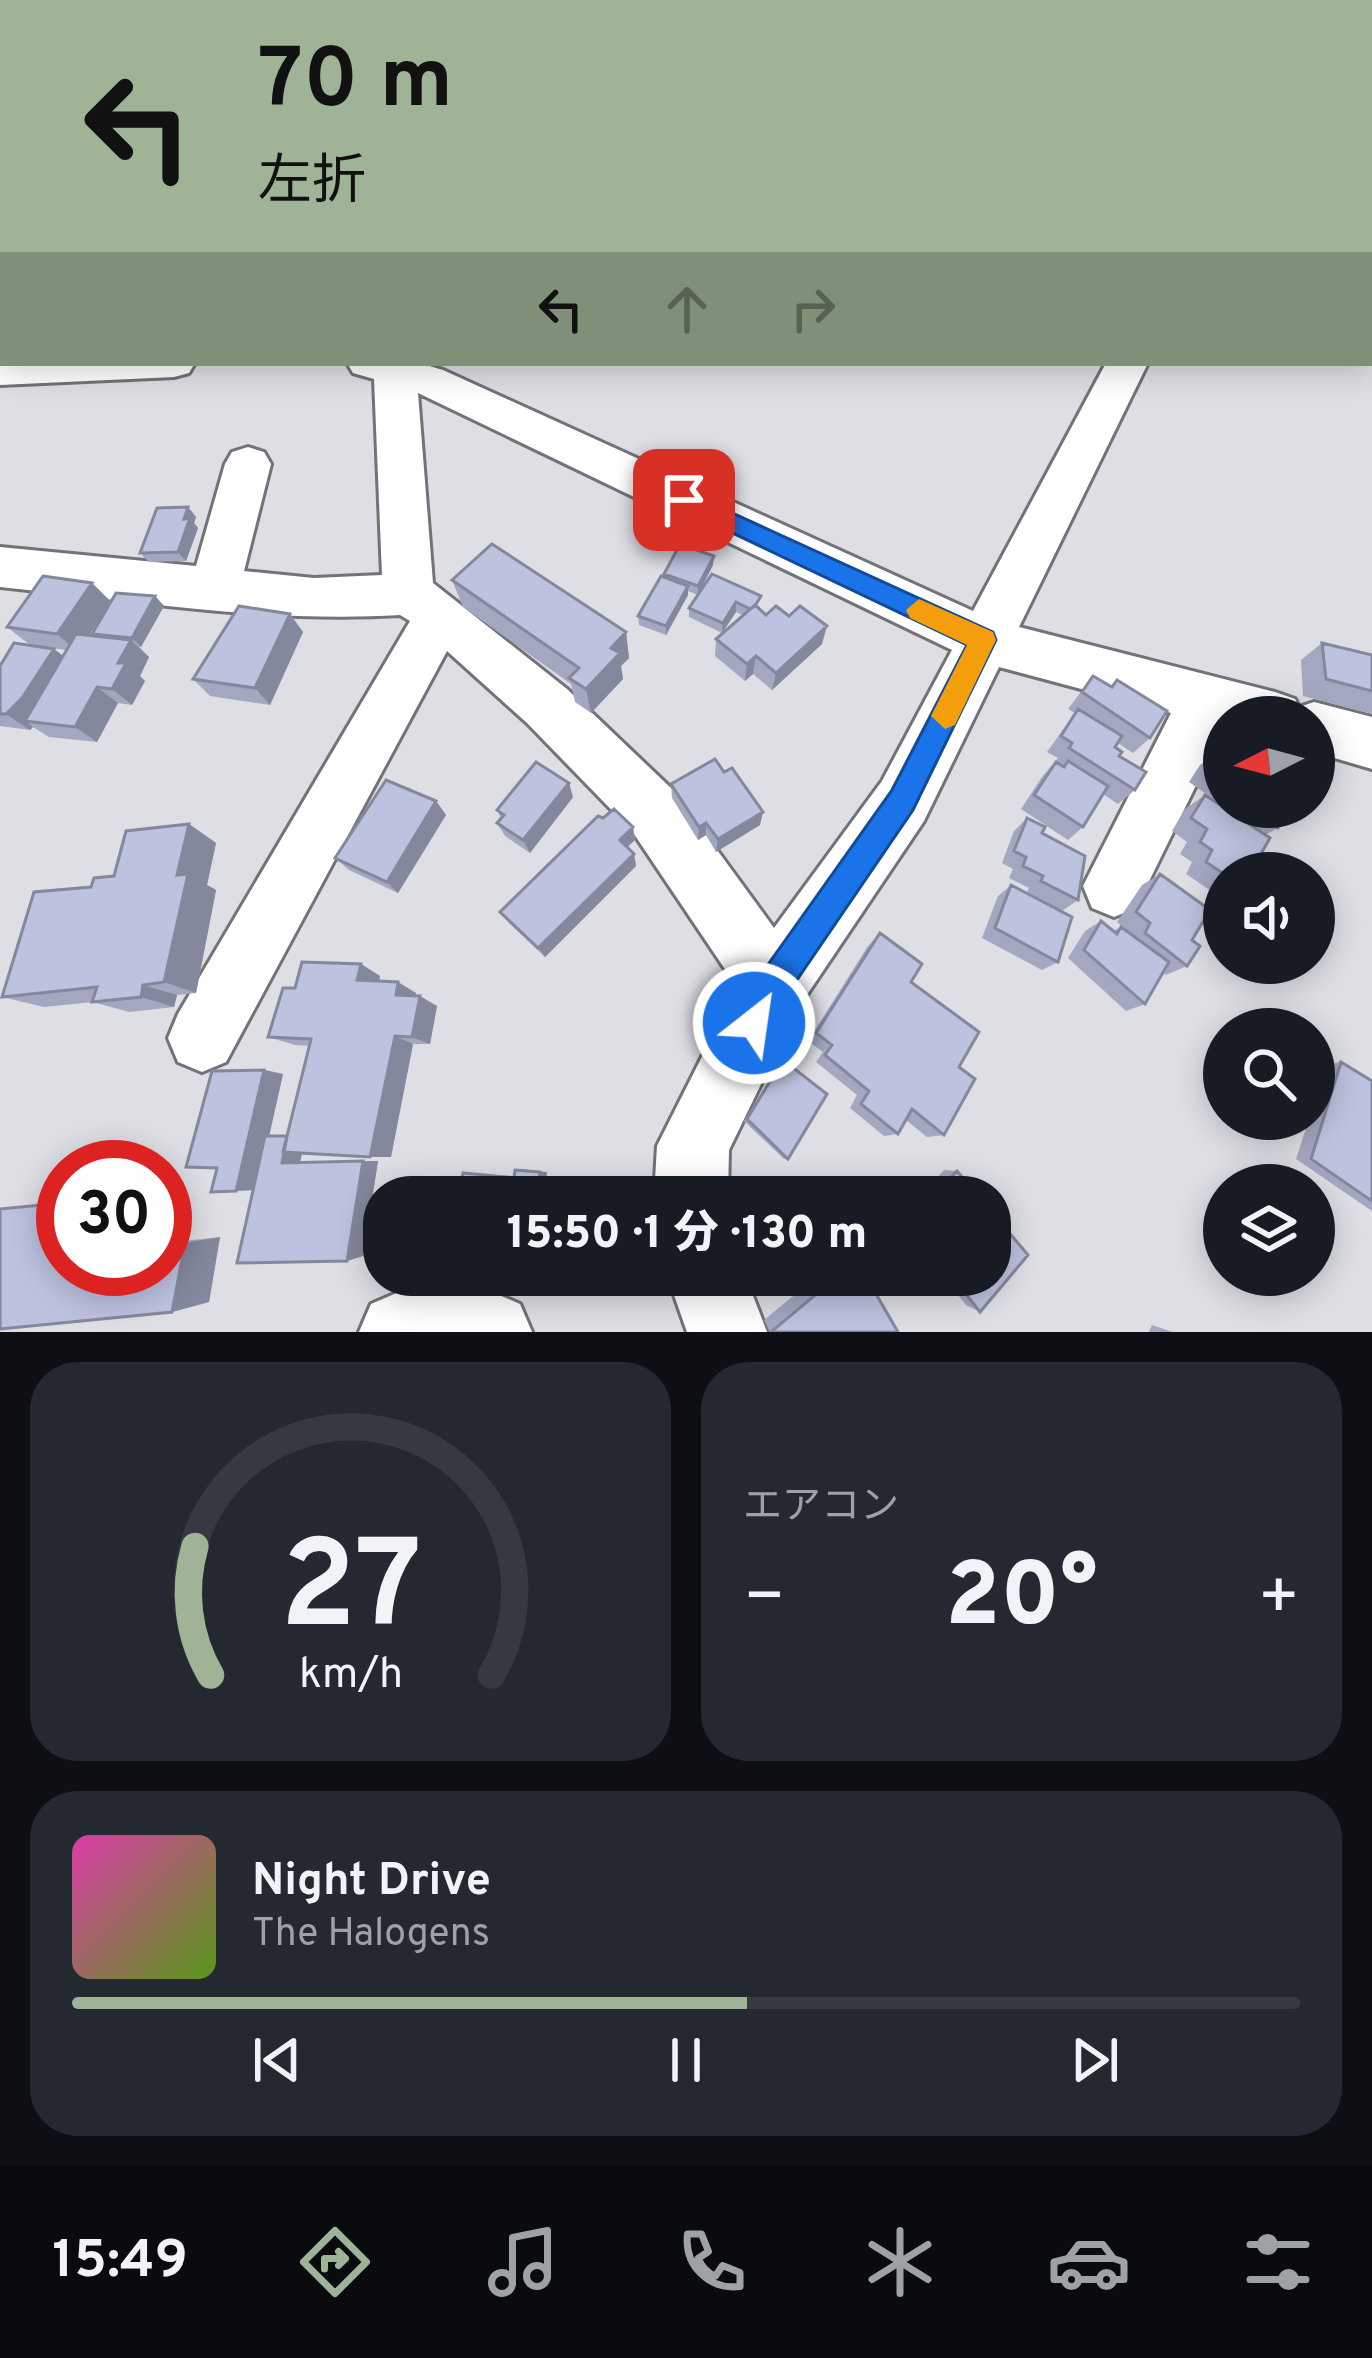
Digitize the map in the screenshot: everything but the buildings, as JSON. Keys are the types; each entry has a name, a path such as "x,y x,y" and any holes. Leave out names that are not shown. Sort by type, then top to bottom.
{"street":[{"path":"0,371 109,366"},
{"path":"202,1038 424,604 383,366"},
{"path":"385,366 983,640 1203,698"},
{"path":"692,1176 693,1146 774,985 903,800 1124,366"},
{"path":"214,591 248,464"},
{"path":"0,567 214,591 424,604 547,706 653,811 774,985"},
{"path":"1114,886 1203,707"},
{"path":"1335,733 1372,743"},
{"path":"714,1296 728,1332"},
{"path":"399,1332 492,1332"}],"slow traffic":[{"path":"919,610 983,640 945,716"}],"route":[{"path":"684,500 983,640 903,800 774,985 754,1023"}]}
